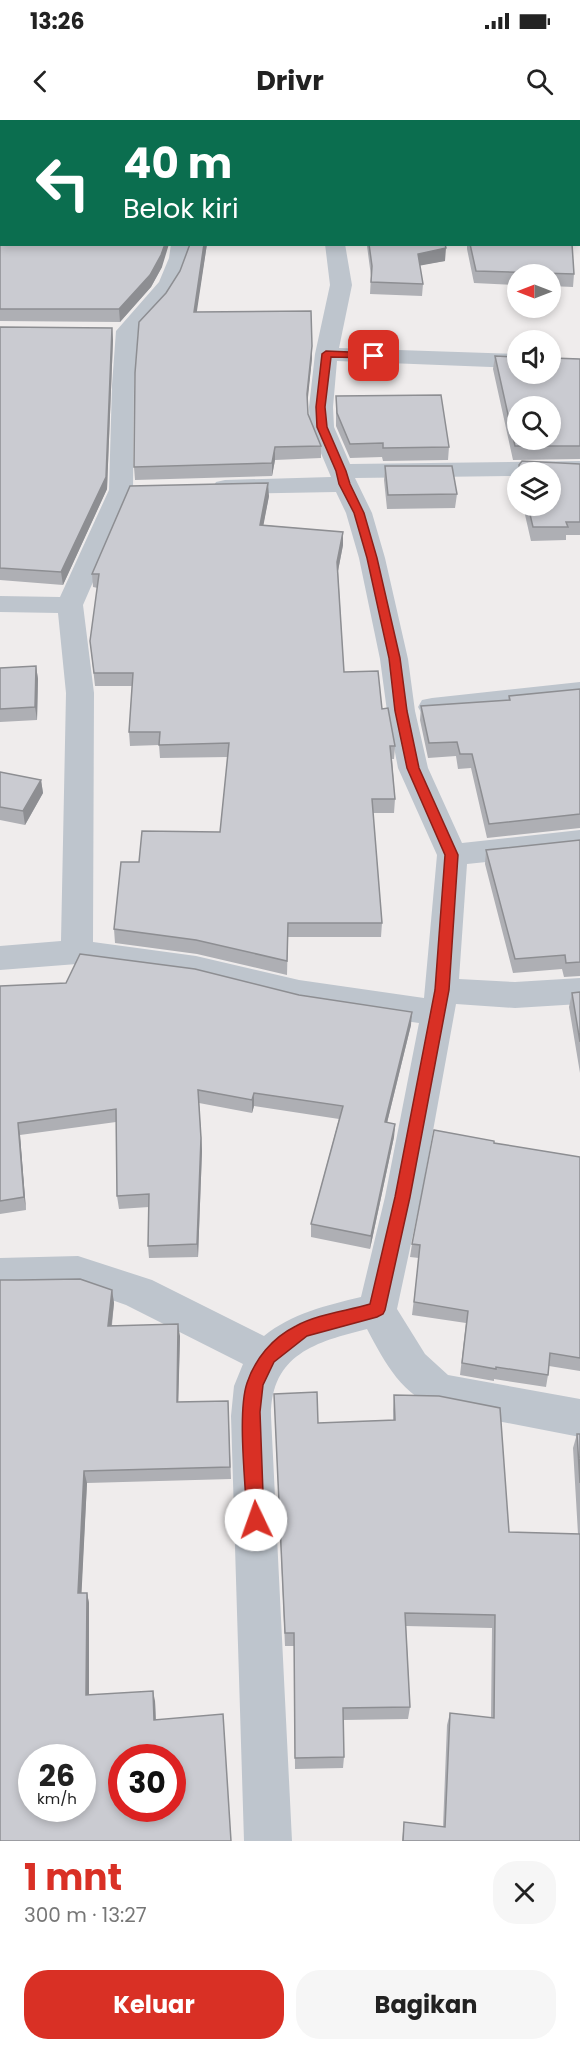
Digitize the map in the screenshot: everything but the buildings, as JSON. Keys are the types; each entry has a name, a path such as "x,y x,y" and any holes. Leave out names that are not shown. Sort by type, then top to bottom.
{"street":[{"path":"77,952 80,693 70,605 131,489 123,385 116,331 164,294 173,275 180,246"},
{"path":"335,246 341,285 326,354 321,407 322,427 359,513 372,558 394,658 401,711 416,777 452,855 440,1002 403,1197 377,1310 417,1376 441,1392 580,1418"},
{"path":"326,354 507,361"},
{"path":"207,488 343,478 580,468"},
{"path":"0,604 70,605"},
{"path":"401,711 580,691"},
{"path":"452,855 580,841"},
{"path":"0,958 77,952 196,968 299,993 440,1002 580,991"},
{"path":"0,1274 78,1272 138,1292 268,1357"},
{"path":"268,1841 251,1412 255,1385 268,1357 289,1338 303,1330 377,1310"}],"route":[{"path":"256,1520 251,1412 255,1385 268,1357 289,1338 303,1330 377,1310 403,1197 442,990 452,855 413,768 401,711 394,658 372,558 359,513 322,427 321,407 326,354 374,356"}]}
